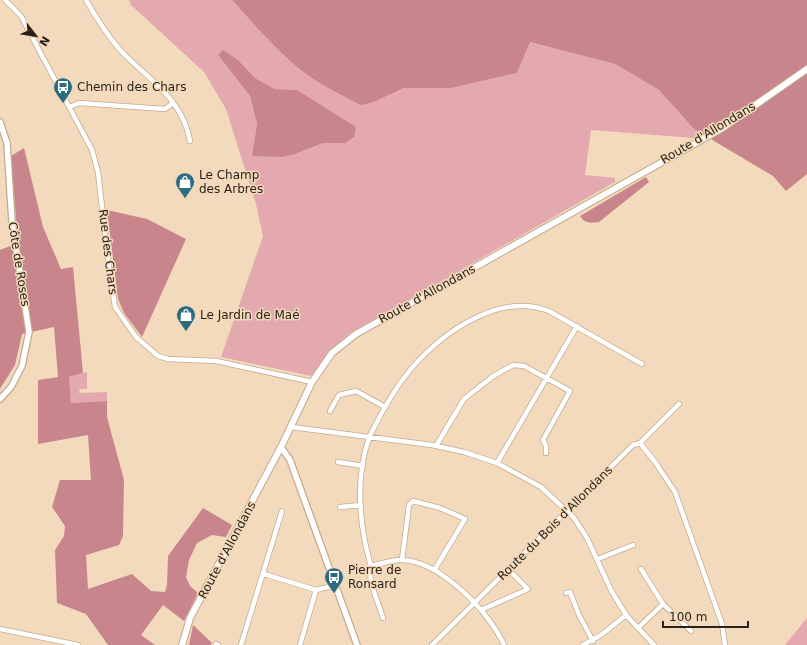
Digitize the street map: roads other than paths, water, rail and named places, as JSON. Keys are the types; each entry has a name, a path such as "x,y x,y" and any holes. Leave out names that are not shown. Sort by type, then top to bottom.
{"main road":[{"name":"Route d'Allondans","path":"182,645 190,618 281,447 312,382 332,353 356,334 721,129 807,69"}],"street":[{"name":"Rue des Chars","path":"5,0 21,16 92,150 98,172 115,307 136,337 158,356 163,358 216,361 312,382"},
{"path":"86,0 102,27 122,52 164,91 173,103 187,124 190,141"},
{"path":"70,107 79,103 165,108 173,103"},
{"name":"Côte de Roses","path":"0,122 8,150 12,222 29,332 22,366 11,387 0,399"},
{"path":"383,618 372,584 369,571 371,566 366,549 360,489 363,466 369,437 385,408 405,377 433,346 456,329 490,312 508,307 537,306 577,326 642,364"},
{"path":"496,463 577,326"},
{"path":"436,446 464,399 492,377 513,365 524,366 570,391 543,440 546,446 546,453"},
{"path":"330,411 339,395 356,391 385,408"},
{"name":"Route du Bois d'Allondans","path":"432,645 633,445 640,443 680,404"},
{"path":"291,427 436,446 464,452 496,463 541,487 568,511 587,538 611,590 626,615 654,645"},
{"path":"640,443 675,492 722,624 725,645"},
{"path":"281,447 290,460 357,645"},
{"path":"338,462 363,466"},
{"path":"402,560 410,505 413,501 440,508 465,519 435,570"},
{"path":"340,507 362,505"},
{"path":"241,645 264,574 282,511"},
{"path":"598,559 633,545"},
{"path":"371,566 402,560 420,563 435,570 460,587 481,610 504,645"},
{"path":"641,569 663,604 691,631"},
{"path":"481,610 528,589 508,570"},
{"path":"264,574 316,590 336,585"},
{"path":"300,645 316,590"},
{"path":"566,593 570,592 579,615 593,641"},
{"path":"638,628 663,604"},
{"path":"583,645 593,641 626,615"},
{"path":"0,630 78,645"}],"place":[{"name":"Chemin des Chars","path":"63,104"},
{"name":"Le Champ des Arbres","path":"185,199"},
{"name":"Le Jardin de Maé","path":"186,332"},
{"name":"Pierre de Ronsard","path":"334,594"}]}
